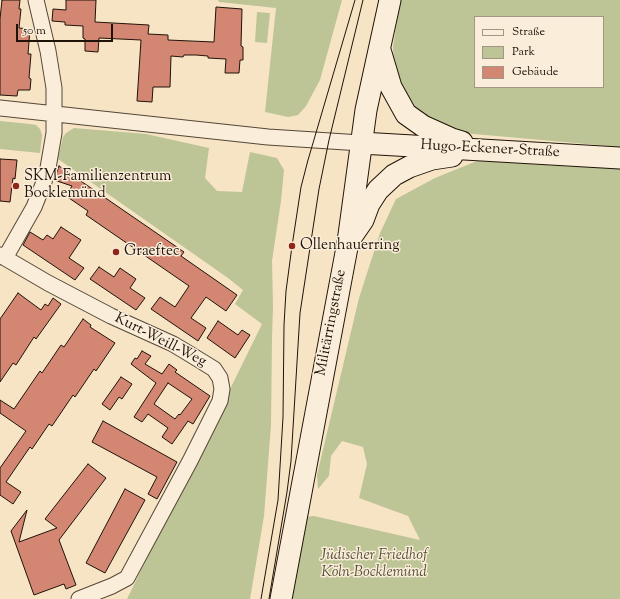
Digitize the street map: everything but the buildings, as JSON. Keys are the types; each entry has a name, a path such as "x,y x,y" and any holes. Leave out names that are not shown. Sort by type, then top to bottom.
{"main road":[{"name":"Militärringstraße","path":"281,599 348,242 361,143 379,47 390,0"},
{"path":"379,47 391,87 406,114 423,126 452,139 494,150"},
{"name":"Hugo-Eckener-Straße","path":"361,143 620,158"},
{"path":"348,242 363,220 378,190 394,175 408,167 432,159 494,150"}],"street":[{"path":"36,0 48,51 54,88 55,113"},
{"path":"0,108 268,137 361,143"},
{"name":"Kurt-Weill-Weg","path":"55,113 52,149 44,182 34,207 2,256 111,316 188,353 214,369 220,378 222,389 220,402 127,578 112,586 79,599"}],"green space":[{"path":"218,0 342,0 320,80 306,106 298,115 288,117 265,112 276,8 219,2"},
{"path":"400,0 620,0 620,147 463,133 417,114 395,81 393,47"},
{"path":"257,12 270,13 267,43 255,42"},
{"path":"0,121 36,125 40,129 42,135 40,153 0,149"},
{"path":"74,128 146,134 209,148 205,178 217,191 242,192 250,152 277,158 284,170 272,261 273,306 271,425 264,516 250,599 127,599 262,324 235,304 243,290 58,159 63,137"},
{"name":"Jüdischer Friedhof Köln-Bocklemünd","path":"477,161 578,167 620,167 620,599 288,599 303,517 314,516 420,540 408,516 359,498 367,464 363,447 342,441 331,456 329,476 318,489 317,475 359,298 380,233 396,199 435,178"}],"tram line":[{"path":"261,599 278,500 283,417 286,291 301,187 355,0"},
{"path":"269,599 291,461 300,313 319,189 329,140 363,0"}],"place":[{"name":"SKM-Familienzentrum Bocklemünd","path":"16,186"},
{"name":"Ollenhauerring","path":"292,246"},
{"name":"Graeftec","path":"116,252"}]}
